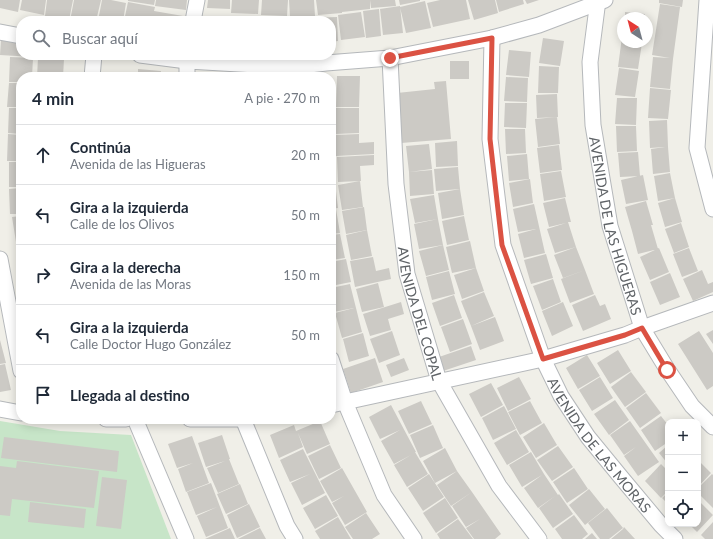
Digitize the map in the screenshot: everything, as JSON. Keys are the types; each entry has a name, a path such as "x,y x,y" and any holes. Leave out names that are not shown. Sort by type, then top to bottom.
{"street":[{"path":"194,16 197,0"},
{"path":"707,0 697,148 713,208"},
{"path":"202,60 292,72 390,58 492,38 539,25 600,1"},
{"name":"AVENIDA DE LAS HIGUERAS","path":"600,1 590,62 593,125 610,226 642,328 667,370 692,406 713,427"},
{"path":"0,32 16,35"},
{"name":"AVENIDA DE LAS MORAS","path":"492,38 490,139 502,245 543,359 561,396 588,437 661,525 675,539"},
{"name":"AVENIDA DEL COPAL","path":"390,58 396,184 408,274 439,381 499,486 539,539"},
{"path":"92,72 94,60"},
{"path":"187,60 187,72"},
{"path":"0,259 16,344"},
{"path":"338,403 543,359 625,335 713,303"},
{"path":"336,390 338,403 384,495 414,539"},
{"path":"0,409 16,412"},
{"path":"137,424 186,539"},
{"path":"245,424 287,526 295,539"}],"green space":[{"path":"0,421 60,431 131,435 171,539 0,539"}],"building":[{"path":"0,0 20,0 18,12 0,8"},
{"path":"22,0 46,0 44,15 20,10"},
{"path":"47,0 73,0 70,16 45,16"},
{"path":"74,0 101,0 97,16 71,16"},
{"path":"102,0 126,3 124,16 99,16"},
{"path":"128,0 155,0 154,5"},
{"path":"156,0 187,0 186,10 155,6"},
{"path":"208,0 230,0 230,9 207,8"},
{"path":"232,0 259,0 258,14 231,13"},
{"path":"262,0 288,0 287,16 261,15"},
{"path":"289,0 314,0 315,16 290,16"},
{"path":"316,0 370,0 370,9 318,15"},
{"path":"370,0 395,0 396,6 371,8"},
{"path":"399,0 420,0 420,1 400,5"},
{"path":"440,0 466,0 470,19 433,27 427,3"},
{"path":"468,0 495,0 498,13 474,20"},
{"path":"496,0 523,0 524,4 499,12"},
{"path":"525,0 539,0 527,4"},
{"path":"659,0 683,0 682,7 659,3"},
{"path":"425,1 431,28 406,33 400,7"},
{"path":"128,2 155,7 154,11 183,16 125,16"},
{"path":"660,4 680,7 670,89 650,87 653,57 670,58 652,55"},
{"path":"400,6 403,33 383,35 380,9"},
{"path":"379,9 381,36 366,38 363,11"},
{"path":"361,12 365,37 341,40 338,15"},
{"path":"336,17 338,41 336,41"},
{"path":"543,38 564,41 560,66 539,63"},
{"path":"1,40 16,42 16,56 0,55"},
{"path":"621,48 641,48 638,69 618,67"},
{"path":"509,50 531,52 529,77 506,75"},
{"path":"10,57 16,57 16,60 33,60 32,72 16,72 16,82 9,82"},
{"path":"38,60 64,60 63,72 37,72"},
{"path":"450,61 469,61 469,79 450,79"},
{"path":"539,66 559,67 558,93 538,93"},
{"path":"619,68 639,71 635,97 615,95"},
{"path":"138,69 161,71 161,72 138,72"},
{"path":"337,76 360,76 359,107 336,107"},
{"path":"506,77 528,78 527,102 504,101"},
{"path":"446,81 451,139 401,143 397,93 435,89 434,82"},
{"path":"9,83 16,83 16,107 7,107"},
{"path":"650,88 671,90 668,119 648,118"},
{"path":"557,94 558,117 537,118 536,95"},
{"path":"617,98 637,98 636,125 615,124"},
{"path":"505,103 527,103 526,128 504,127"},
{"path":"9,108 16,108 16,134 8,133"},
{"path":"336,108 359,108 359,133 336,134"},
{"path":"557,117 560,144 538,147 535,119"},
{"path":"667,120 670,172 653,174 651,149 665,147 650,148 649,121"},
{"path":"616,126 636,126 637,151 617,152"},
{"path":"505,129 525,129 526,153 506,154"},
{"path":"8,134 16,135 16,161 7,161"},
{"path":"359,134 359,143 374,142 374,154 336,156 336,135"},
{"path":"457,141 458,166 436,167 435,143"},
{"path":"429,144 432,169 409,172 406,146"},
{"path":"559,145 562,170 540,173 537,148"},
{"path":"638,152 640,176 620,177 618,153"},
{"path":"527,154 529,179 509,181 507,156"},
{"path":"374,155 374,165 360,166 361,181 338,182 337,157"},
{"path":"9,162 16,162 16,187 9,187"},
{"path":"458,167 460,189 436,191 434,169"},
{"path":"432,170 434,194 410,196 409,172"},
{"path":"561,171 566,197 544,201 540,174"},
{"path":"670,173 675,198 658,201 654,176"},
{"path":"643,175 648,200 626,204 621,180"},
{"path":"530,179 533,203 513,207 509,183"},
{"path":"360,181 363,207 342,210 338,185"},
{"path":"16,188 16,214 10,214 9,189"},
{"path":"460,189 464,215 442,219 438,193"},
{"path":"336,191 338,208 336,208"},
{"path":"434,195 438,219 415,223 410,199"},
{"path":"565,198 571,222 568,222 576,247 555,253 547,229 566,223 549,227 543,203"},
{"path":"675,198 682,222 665,227 658,203"},
{"path":"646,201 658,249 638,254 625,207"},
{"path":"534,204 545,253 524,258 518,234 536,229 518,232 513,209"},
{"path":"364,207 367,230 346,234 342,211"},
{"path":"336,209 340,233 336,233"},
{"path":"464,216 469,240 447,245 442,221"},
{"path":"12,217 16,217 16,242"},
{"path":"438,219 443,245 419,249 414,224"},
{"path":"681,223 689,247 674,253 665,229"},
{"path":"367,230 372,256 351,260 346,235"},
{"path":"336,234 340,234 345,258 336,259"},
{"path":"470,241 476,268 452,273 446,247"},
{"path":"443,245 449,270 426,276 419,251"},
{"path":"576,247 585,270 563,278 554,255"},
{"path":"659,248 669,272 650,280 640,257"},
{"path":"689,248 698,271 682,277 673,254"},
{"path":"546,254 553,278 531,284 524,260"},
{"path":"373,257 376,271 389,268 391,279 355,287 350,261"},
{"path":"346,259 351,282 336,285 336,261"},
{"path":"476,268 484,291 462,299 454,275"},
{"path":"585,270 594,294 570,303 561,279"},
{"path":"702,270 708,284 713,282 713,292 693,301 683,279"},
{"path":"449,271 455,294 432,300 426,277"},
{"path":"670,273 680,297 660,305 650,282"},
{"path":"553,279 561,302 542,310 533,286"},
{"path":"378,283 384,307 362,312 356,289"},
{"path":"350,284 362,332 342,338 336,313 354,308 336,312 336,287"},
{"path":"484,292 494,316 471,326 461,301"},
{"path":"454,295 462,318 440,326 432,303"},
{"path":"595,295 600,306 605,304 611,319 583,331 572,305"},
{"path":"401,302 404,314 388,319 391,330 370,336 363,314"},
{"path":"563,302 573,326 552,336 542,311"},
{"path":"495,317 504,341 480,350 471,326"},
{"path":"463,319 472,344 450,352 441,327"},
{"path":"713,330 713,344 706,334"},
{"path":"392,331 400,355 379,363 370,339"},
{"path":"699,331 713,353 713,386 707,390 678,344"},
{"path":"363,333 369,356 349,362 343,339"},
{"path":"0,340 6,363 0,364"},
{"path":"471,346 476,360 443,371 439,357"},
{"path":"618,350 631,371 610,384 597,363"},
{"path":"587,355 600,376 578,389 566,368"},
{"path":"375,358 383,382 351,393 343,369"},
{"path":"404,358 409,370 391,377 386,365"},
{"path":"5,364 11,390 0,392 0,365"},
{"path":"631,372 646,392 625,407 611,387"},
{"path":"519,377 531,399 508,411 497,388"},
{"path":"600,377 613,398 592,411 579,390"},
{"path":"491,383 503,405 481,417 469,394"},
{"path":"646,393 661,413 640,428 626,408"},
{"path":"615,400 629,420 609,435 594,414"},
{"path":"421,401 432,424 409,434 398,411"},
{"path":"530,401 542,423 520,435 508,412"},
{"path":"391,405 428,474 407,487 394,465 411,455 394,464 381,441 400,430 380,439 369,417"},
{"path":"504,406 516,429 493,440 482,418"},
{"path":"661,416 665,421 665,444 655,451 641,430"},
{"path":"630,421 659,462 638,476 624,456 636,447 624,455 610,435"},
{"path":"544,423 557,445 536,458 523,437"},
{"path":"313,424 321,424 330,444 307,454 298,433 303,447 279,458 270,435 294,425 296,431"},
{"path":"433,425 443,448 420,458 410,435"},
{"path":"516,430 529,452 507,465 494,443"},
{"path":"222,435 229,459 239,484 218,493 207,468 225,461 206,467 198,443"},
{"path":"192,436 209,483 186,492 178,469 193,463 177,468 168,444"},
{"path":"4,437 119,451 117,472 1,458"},
{"path":"330,445 341,468 319,479 308,456"},
{"path":"558,446 573,467 552,481 537,460"},
{"path":"445,448 457,471 435,483 423,461"},
{"path":"665,448 665,460 659,453"},
{"path":"303,449 325,493 302,505 291,483 310,474 290,482 280,460"},
{"path":"531,452 558,495 559,494 573,514 553,528 539,508 555,496 538,508 524,488 542,475 522,487 509,465"},
{"path":"17,461 99,471 94,508 12,499 10,516 0,515 0,466 16,468"},
{"path":"701,463 711,473 701,484"},
{"path":"661,464 665,468 665,494 661,498 645,481"},
{"path":"342,468 367,512 345,525 332,503 344,496 332,502 320,481"},
{"path":"574,468 588,489 567,503 553,482"},
{"path":"457,471 472,492 451,506 437,485"},
{"path":"429,474 444,497 423,511 408,488"},
{"path":"712,474 713,475 713,508 701,496 701,485"},
{"path":"102,477 127,480 121,529 96,526"},
{"path":"211,483 228,528 206,537 197,516 217,507 196,515 187,492"},
{"path":"240,484 248,504 226,514 217,494"},
{"path":"589,489 605,509 585,525 569,505"},
{"path":"472,492 501,534 495,539 474,539 466,528 480,519 466,527 452,506"},
{"path":"326,495 338,516 315,529 303,508"},
{"path":"445,498 458,518 436,533 423,513"},
{"path":"30,502 86,509 84,528 28,522"},
{"path":"701,503 713,515 697,532 692,527 701,527"},
{"path":"249,504 260,527 237,538 227,515"},
{"path":"607,508 623,528 609,539 600,539 588,523"},
{"path":"366,513 380,534 372,539 353,539 345,527"},
{"path":"574,515 588,534 582,539 562,539 555,529"},
{"path":"338,517 351,539 320,539 315,531"},
{"path":"458,519 473,539 440,539 437,534"},
{"path":"713,522 713,539 705,539 701,535"},
{"path":"624,527 635,539 611,539 623,529"},
{"path":"230,528 235,539 205,539"},
{"path":"260,528 266,539 238,539"},
{"path":"592,533 597,539 585,539"}],"route":[{"path":"390,58 492,38 490,139 502,245 543,359 625,335 642,328 667,370"}]}
